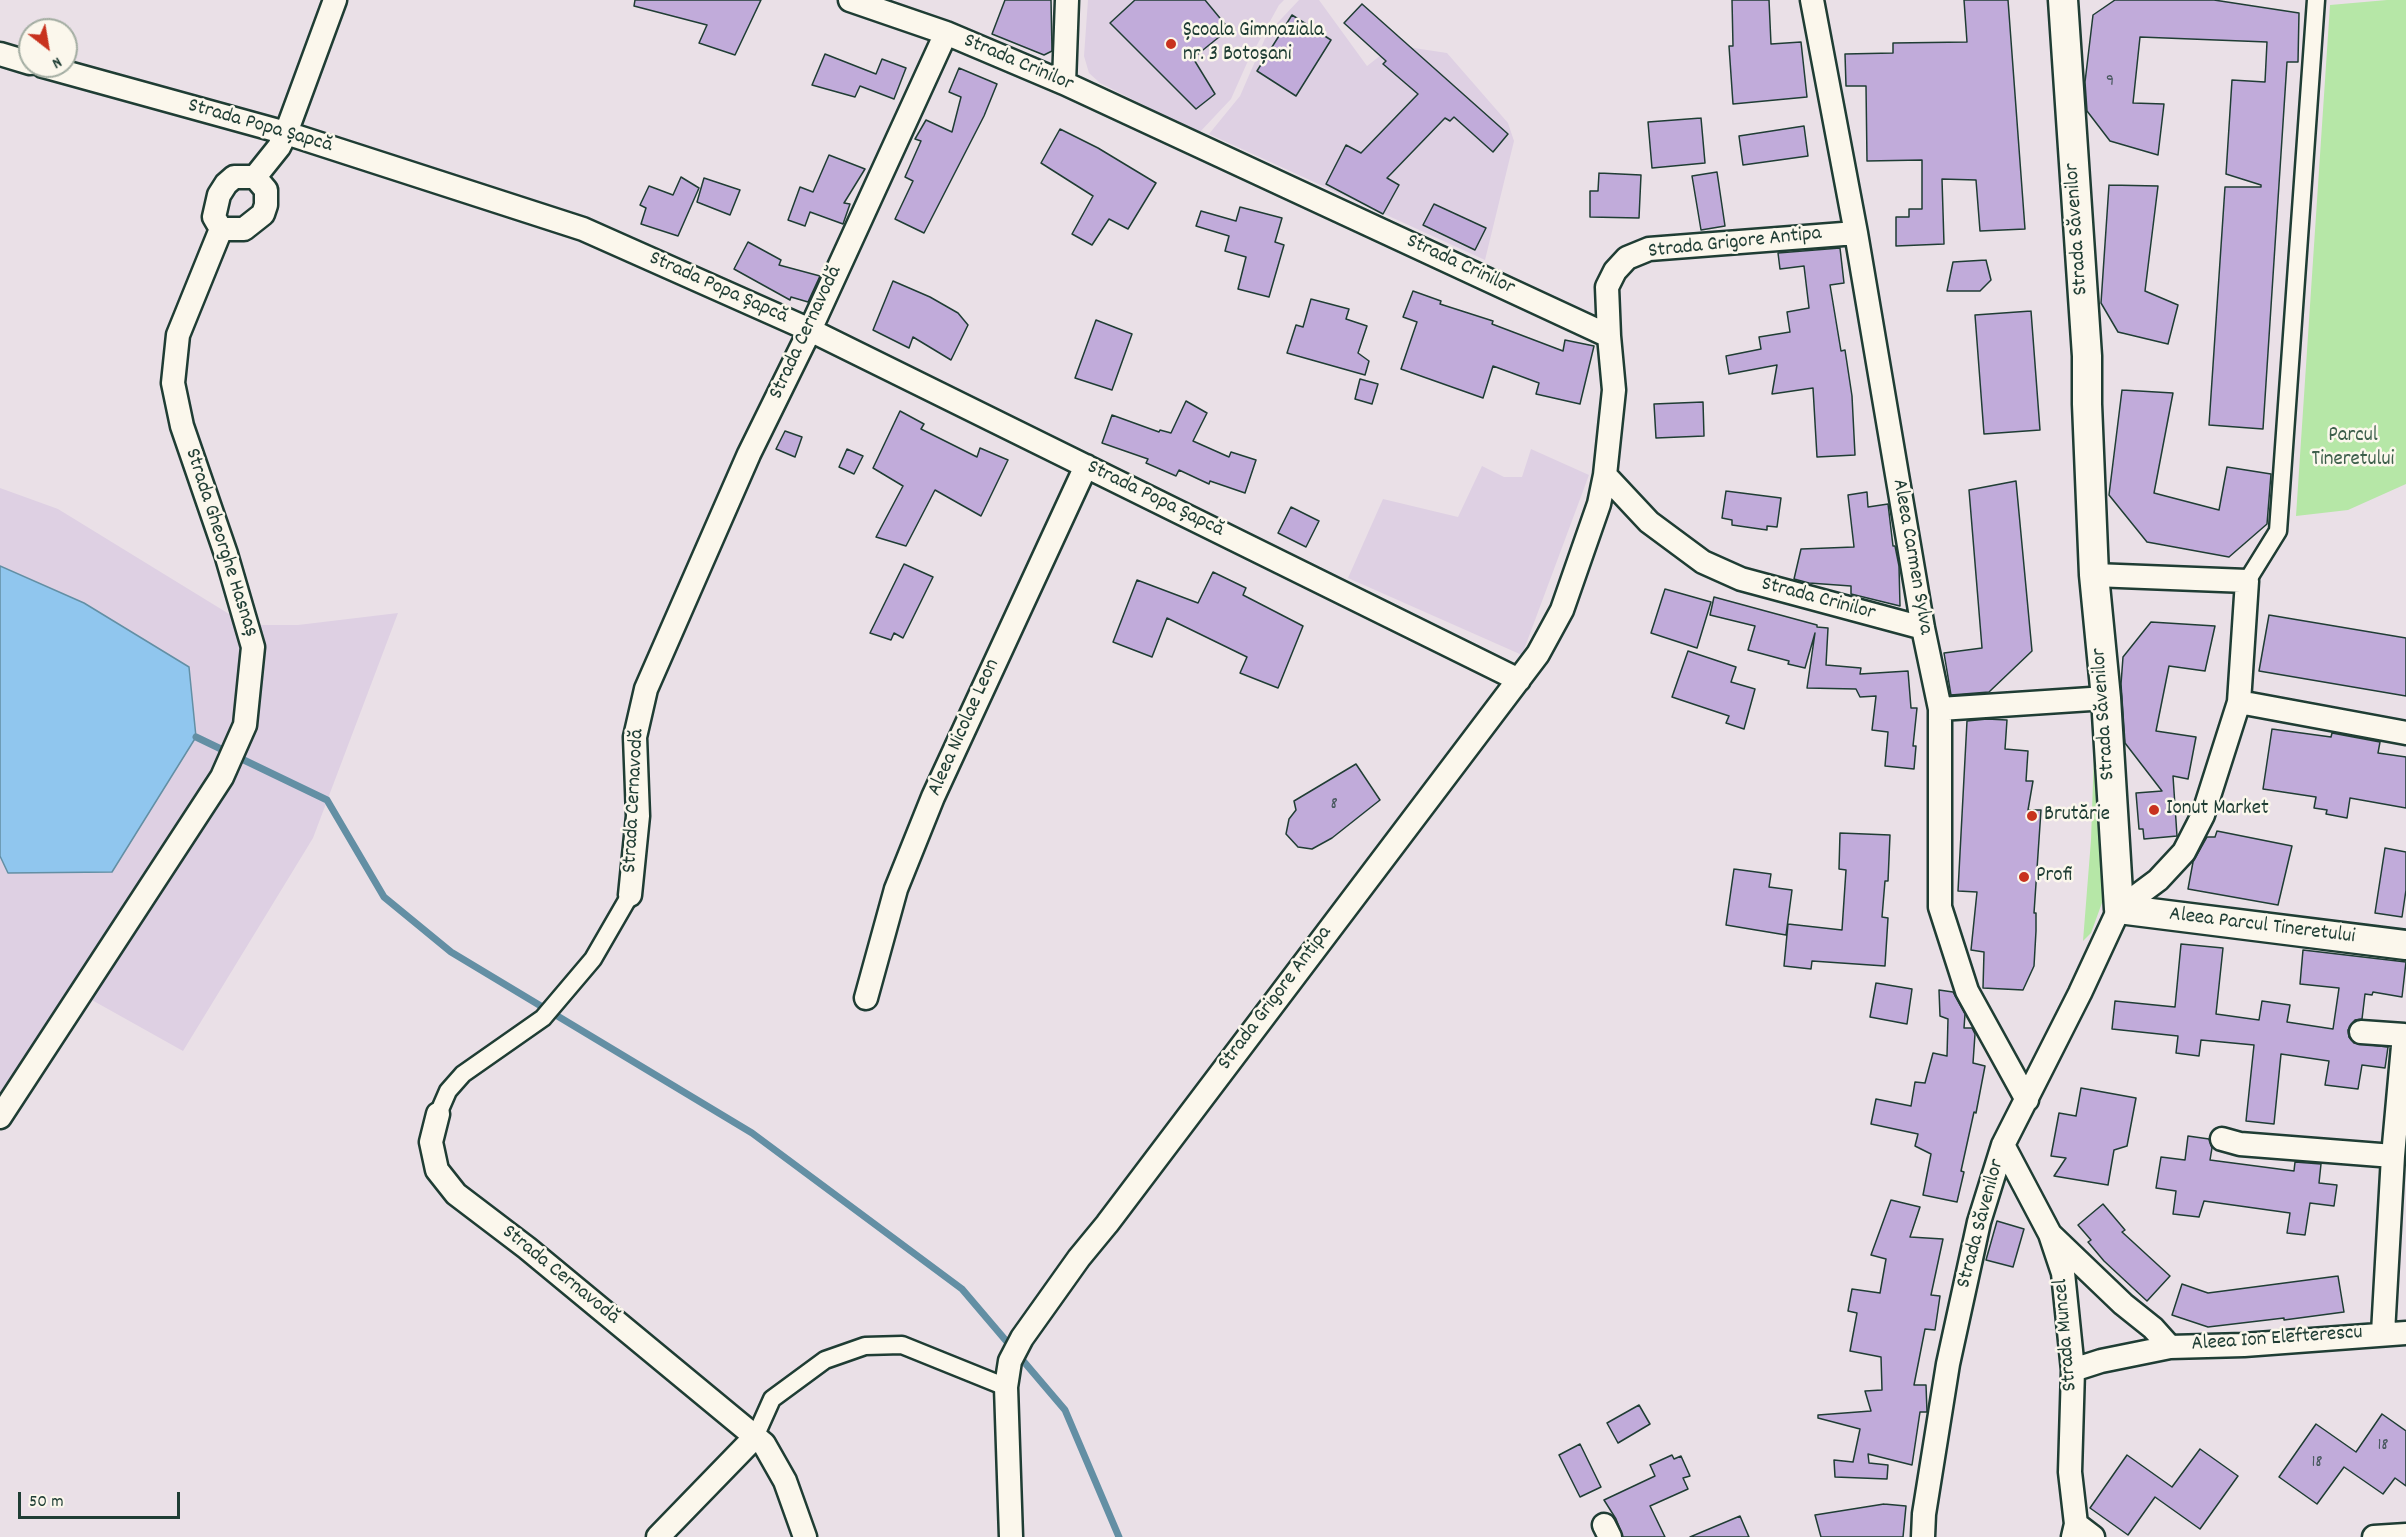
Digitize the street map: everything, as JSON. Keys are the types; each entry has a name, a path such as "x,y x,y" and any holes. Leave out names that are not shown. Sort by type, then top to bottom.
{"street":[{"path":"255,177 279,147 286,134 335,0"},
{"name":"Strada Crinilor","path":"850,0 946,33 1064,83 1609,336"},
{"path":"1064,83 1067,0"},
{"name":"Aleea Carmen Sylva","path":"1812,0 1856,232 1923,628 1940,709 1940,907 1967,991 2027,1100"},
{"name":"Strada Săvenilor","path":"1923,1537 1924,1514 1948,1364 1978,1222 2003,1145 2080,993 2119,909 2106,698 2094,575 2087,356 2063,0"},
{"path":"2119,909 2158,880 2184,852 2203,815 2239,702 2247,581 2278,531 2316,0"},
{"name":"Strada Cernavodă","path":"805,1537 785,1481 765,1444 527,1248 456,1194 437,1170 431,1142 438,1114 448,1091 463,1074 543,1018 593,959 630,895 638,816 635,737 646,689 749,454 810,330 946,33"},
{"path":"0,54 18,59"},
{"name":"Strada Popa Șapcă","path":"78,76 286,134 583,229 810,330 1519,680"},
{"path":"234,177 255,177 266,190 266,205 263,214 244,229 221,229 214,217 219,195 226,184 234,177"},
{"name":"Strada Gheorghe Hasnaș","path":"0,1117 222,777 245,724 253,648 226,554 182,426 173,383 178,335 221,229"},
{"name":"Strada Grigore Antipa","path":"1609,336 1607,287 1615,271 1627,258 1649,249 1856,232"},
{"path":"1605,475 1614,390 1609,336"},
{"name":"Aleea Nicolae Leon","path":"866,998 896,889 933,797 964,725 1086,466"},
{"name":"Strada Crinilor","path":"1605,475 1649,522 1703,562 1741,579 1923,628"},
{"name":"Strada Grigore Antipa","path":"1011,1537 1006,1387 1010,1361 1022,1338 1079,1258 1538,654 1562,610 1599,504 1605,475"},
{"path":"2094,575 2247,581"},
{"path":"1940,709 2106,698"},
{"path":"2239,702 2406,733"},
{"name":"Aleea Parcul Tineretului","path":"2119,909 2406,945"},
{"path":"2361,1032 2404,1035 2392,1156 2398,1208 2383,1333"},
{"path":"2222,1139 2240,1144 2392,1156"},
{"name":"Strada Muncel","path":"2003,1145 2050,1234 2064,1273 2073,1370 2070,1472 2081,1533"},
{"name":"Aleea Ion Elefterescu","path":"2050,1234 2123,1304 2153,1328 2169,1347 2244,1345 2406,1333"},
{"path":"658,1537 755,1437 772,1399 825,1360 865,1346 902,1345 1006,1387"},
{"path":"2073,1370 2101,1361 2169,1347"},
{"path":"2374,1537 2406,1535"}],"shaded area":[{"path":"1088,0 1284,0 1247,63 1231,99 1199,133 1100,83 1089,73 1084,56"},
{"path":"1299,0 1319,0 1367,66 1394,45 1447,53 1508,123 1514,141 1485,260 1209,134 1240,96 1267,34"},
{"path":"1531,449 1589,475 1522,655 1348,578 1383,499 1458,517 1482,466 1504,477 1522,477"},
{"path":"0,488 58,509 247,625 298,625 398,613 313,838 183,1051 74,990 0,1102"}],"green space":[{"name":"Parcul Tineretului","path":"2406,0 2406,484 2348,510 2296,516 2330,5"},
{"path":"2097,739 2100,852 2107,889 2091,933 2083,941 2091,840 2094,752"}],"water":[{"path":"0,566 84,603 189,667 196,737 112,872 8,873 0,856"}],"building":[{"path":"635,0 761,0 735,55 699,43 707,25 634,6"},
{"path":"1005,0 1051,0 1052,51 1044,55 992,34"},
{"name":"Școala Gimnaziala nr. 3 Botoșani","path":"1135,0 1205,0 1229,29 1193,58 1215,94 1196,109 1110,23"},
{"path":"1732,0 1769,0 1771,44 1801,42 1807,97 1733,104 1729,46 1733,46"},
{"path":"1964,0 2008,0 2025,229 1980,231 1976,180 1942,179 1944,244 1896,246 1896,217 1909,217 1909,209 1922,209 1922,160 1867,161 1866,86 1846,86 1845,54 1893,53 1893,43 1967,42"},
{"path":"2115,0 2214,0 2299,13 2298,62 2287,62 2263,429 2209,425 2225,187 2261,187 2261,185 2226,174 2232,80 2265,82 2267,42 2140,37 2133,103 2164,104 2158,155 2110,141 2087,111 2085,82 2093,15"},
{"path":"1362,4 1508,134 1493,152 1454,117 1450,121 1445,118 1387,178 1399,185 1383,214 1326,184 1346,145 1361,153 1418,94 1383,64 1386,61 1344,23"},
{"path":"1292,15 1331,40 1296,96 1257,71"},
{"path":"825,54 876,74 882,59 906,68 894,99 860,86 855,97 812,85"},
{"path":"959,68 997,84 984,116 924,233 895,219 913,181 905,177 921,141 915,139 926,120 952,132 961,97 949,92"},
{"path":"1701,118 1705,163 1652,168 1648,122"},
{"path":"1804,126 1808,156 1743,165 1739,136"},
{"path":"1060,129 1098,148 1156,183 1128,229 1109,219 1092,245 1072,234 1093,196 1041,163"},
{"path":"829,155 865,169 844,203 850,204 843,224 810,212 805,226 788,220 800,187 813,192"},
{"path":"1717,172 1725,226 1701,230 1692,176"},
{"path":"1599,173 1641,175 1639,218 1590,217 1590,191 1598,191"},
{"path":"681,177 699,188 678,236 641,224 646,208 640,205 649,186 673,195"},
{"path":"704,178 740,190 730,215 697,202"},
{"path":"2109,185 2158,186 2145,291 2178,305 2168,344 2118,332 2101,303"},
{"path":"1434,204 1486,228 1475,250 1423,225"},
{"path":"1240,207 1282,218 1275,242 1284,245 1269,297 1238,289 1246,257 1225,251 1229,236 1196,226 1201,211 1236,221"},
{"path":"748,242 781,260 779,265 820,276 808,302 791,297 790,300 734,269"},
{"path":"1840,248 1844,283 1830,285 1841,351 1845,350 1852,396 1855,455 1817,457 1813,388 1772,394 1777,365 1729,374 1726,356 1761,349 1759,337 1790,332 1787,312 1809,308 1804,266 1780,269 1778,253"},
{"path":"1986,260 1991,280 1980,291 1947,291 1953,262"},
{"path":"893,281 930,297 958,313 968,325 951,360 913,337 909,348 873,330"},
{"path":"1413,291 1441,301 1440,304 1493,321 1492,324 1563,351 1565,340 1594,346 1580,404 1536,394 1539,383 1493,366 1483,398 1401,369 1417,322 1403,317"},
{"path":"1311,299 1349,309 1346,319 1367,326 1358,353 1369,361 1365,375 1287,353 1296,325 1303,327"},
{"path":"2031,311 2040,430 1984,434 1975,315"},
{"path":"1096,320 1132,334 1112,390 1075,378"},
{"path":"1360,379 1378,384 1372,404 1355,399"},
{"path":"2122,390 2173,393 2154,493 2219,510 2227,467 2271,474 2267,524 2229,557 2147,542 2109,495"},
{"path":"1186,401 1207,413 1193,441 1229,457 1231,452 1256,460 1245,493 1210,481 1209,484 1179,470 1176,476 1146,463 1148,459 1102,443 1112,415 1159,432 1160,430 1171,433"},
{"path":"1703,402 1704,436 1656,438 1654,404"},
{"path":"900,411 924,424 921,429 977,457 980,448 1008,460 981,516 935,490 906,546 876,537 903,486 873,468"},
{"path":"785,431 802,437 795,457 776,449"},
{"path":"847,449 863,456 854,474 839,467"},
{"path":"2016,481 2032,651 1989,692 1951,695 1944,653 1982,648 1969,490"},
{"path":"1726,491 1781,498 1777,527 1767,526 1767,530 1732,525 1732,520 1722,518"},
{"path":"1867,492 1868,507 1888,504 1893,546 1895,546 1899,566 1900,606 1851,594 1851,586 1809,583 1794,579 1801,549 1854,547 1848,495"},
{"path":"1291,507 1319,521 1306,547 1278,533"},
{"path":"904,564 933,577 903,638 894,633 891,640 870,633"},
{"path":"1213,572 1246,588 1243,595 1303,626 1278,688 1240,673 1247,657 1167,618 1152,657 1113,642 1137,580 1198,603"},
{"path":"1665,589 1711,602 1697,648 1651,633"},
{"path":"1714,597 1817,625 1817,627 1828,628 1826,665 1861,668 1860,674 1908,671 1911,708 1917,708 1913,746 1916,746 1914,769 1885,766 1888,732 1872,730 1876,696 1860,697 1856,689 1807,688 1815,633 1805,668 1788,664 1789,661 1748,650 1755,626 1710,615"},
{"path":"2269,615 2406,638 2406,696 2259,671"},
{"path":"2151,622 2215,626 2205,671 2169,666 2156,731 2196,737 2188,779 2173,776 2177,836 2144,839 2143,829 2139,829 2136,793 2162,791 2125,743 2121,684 2123,657"},
{"path":"1688,651 1736,667 1731,682 1755,689 1744,729 1726,723 1729,716 1672,697"},
{"path":"2007,720 2005,749 2028,751 2026,781 2033,781 2028,810 2041,810 2034,913 2036,913 2036,931 2034,966 2023,990 1983,988 1984,952 1971,950 1977,892 1958,891 1967,721"},
{"path":"2272,729 2331,737 2332,733 2380,742 2378,753 2406,757 2406,808 2350,798 2347,818 2326,814 2327,810 2314,808 2316,797 2263,789"},
{"path":"1356,764 1380,800 1332,838 1312,849 1298,847 1286,834 1289,819 1296,810 1294,801"},
{"path":"2217,831 2292,846 2278,905 2188,889 2193,862 2207,837 2215,837"},
{"path":"1840,833 1890,835 1888,881 1885,881 1882,917 1888,918 1885,966 1812,961 1811,969 1784,966 1788,924 1842,930 1846,870 1839,869"},
{"path":"2385,848 2406,852 2406,890 2402,917 2375,913"},
{"path":"1734,869 1771,874 1769,887 1792,890 1786,935 1726,925"},
{"path":"2181,944 2223,948 2216,1014 2259,1020 2262,1001 2290,1005 2287,1022 2333,1029 2339,988 2300,984 2303,950 2406,962 2402,997 2373,992 2372,995 2365,994 2362,1019 2355,1020 2348,1030 2349,1037 2354,1043 2388,1047 2385,1068 2362,1065 2358,1089 2325,1085 2329,1061 2281,1054 2274,1124 2246,1121 2254,1045 2201,1040 2199,1056 2176,1053 2178,1036 2112,1029 2115,1001 2175,1007"},
{"path":"1876,983 1912,989 1907,1024 1870,1017"},
{"path":"1939,990 1953,992 1965,1014 1964,1028 1972,1028 1975,1034 1973,1063 1985,1066 1961,1171 1964,1172 1957,1202 1923,1195 1931,1154 1915,1146 1918,1134 1871,1124 1876,1099 1911,1106 1915,1082 1925,1083 1933,1053 1947,1056 1948,1019 1940,1016"},
{"path":"2081,1088 2136,1098 2127,1146 2114,1150 2108,1185 2054,1176 2066,1158 2051,1156 2059,1113 2076,1116"},
{"path":"2188,1136 2209,1139 2212,1148 2210,1160 2294,1171 2295,1162 2321,1164 2319,1183 2337,1185 2334,1206 2310,1203 2305,1235 2287,1233 2290,1213 2204,1201 2199,1217 2173,1214 2176,1191 2156,1188 2161,1157 2185,1160"},
{"path":"1891,1200 1920,1207 1910,1237 1943,1239 1931,1295 1940,1296 1935,1330 1925,1329 1914,1385 1926,1385 1927,1412 1920,1412 1912,1465 1868,1454 1869,1463 1888,1465 1887,1479 1835,1477 1834,1460 1853,1462 1860,1429 1818,1418 1818,1415 1871,1411 1865,1391 1882,1390 1881,1357 1850,1351 1857,1313 1848,1311 1852,1289 1880,1293 1886,1259 1871,1255"},
{"path":"2103,1204 2125,1230 2122,1232 2170,1276 2147,1301 2104,1261 2088,1242 2091,1240 2078,1225"},
{"path":"1997,1221 2024,1229 2013,1267 1986,1260"},
{"path":"2338,1276 2344,1312 2208,1327 2172,1315 2182,1284 2208,1293"},
{"path":"1639,1405 1650,1424 1618,1443 1607,1423"},
{"path":"2382,1414 2406,1431 2406,1486 2395,1478 2383,1494 2344,1467 2317,1504 2279,1477 2316,1424 2356,1452"},
{"path":"1580,1444 1601,1487 1580,1497 1559,1455"},
{"path":"2200,1449 2238,1476 2200,1529 2155,1497 2128,1535 2090,1508 2127,1455 2172,1487"},
{"path":"1672,1455 1674,1459 1681,1456 1690,1476 1683,1478 1688,1489 1650,1506 1665,1537 1623,1537 1616,1519 1604,1500 1655,1476 1650,1465"},
{"path":"1884,1504 1906,1506 1903,1537 1821,1537 1815,1515"},
{"path":"1740,1516 1749,1537 1690,1537"}],"waterway":[{"path":"196,737 327,800 384,897 451,952 752,1133 962,1289 1065,1410 1119,1537"}],"place":[{"name":"Școala Gimnaziala nr. 3 Botoșani","path":"1171,44"},
{"name":"Ionut Market","path":"2154,810"},
{"name":"Brutărie","path":"2032,816"},
{"name":"Profi","path":"2024,877"}]}
